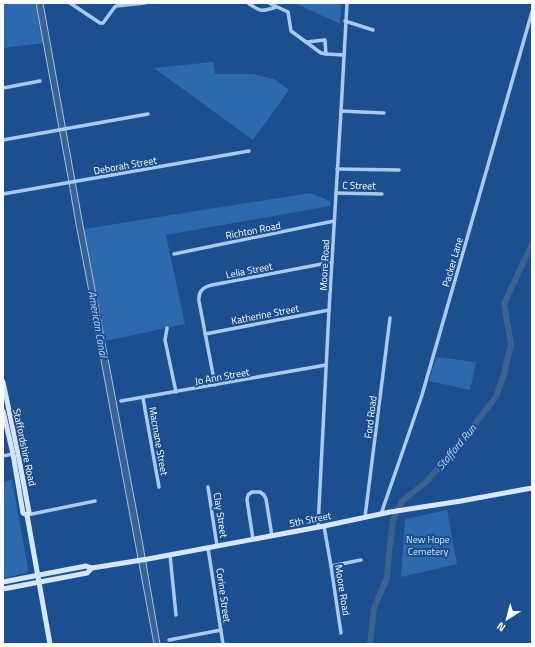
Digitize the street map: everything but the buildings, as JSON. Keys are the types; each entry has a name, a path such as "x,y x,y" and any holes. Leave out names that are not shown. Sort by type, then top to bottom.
{"main road":[{"name":"Staffordshire Road","path":"3,382 16,454 29,512 27,515 50,644"},
{"name":"Staffordshire Road","path":"3,414 16,454"},
{"name":"5th Street","path":"3,582 86,566 92,568 148,559 406,509 532,488"},
{"name":"5th Street","path":"3,589 87,573 92,568"},
{"path":"66,570 69,576"}],"street":[{"path":"73,4 100,23 103,23 116,6 145,3"},
{"path":"248,3 261,11 276,7"},
{"path":"269,3 288,12 291,31 321,53 344,56"},
{"name":"Moore Road","path":"318,527 346,3"},
{"name":"Packer Lane","path":"381,514 422,395 532,12"},
{"path":"345,21 373,30"},
{"path":"306,42 325,40 326,54"},
{"path":"3,88 40,81"},
{"path":"341,111 384,113"},
{"path":"3,140 148,114"},
{"name":"Deborah Street","path":"3,194 249,151"},
{"path":"337,169 399,170"},
{"name":"C Street","path":"336,193 382,194"},
{"name":"Richton Road","path":"174,254 334,221"},
{"name":"Lelia Street","path":"215,385 198,297 201,290 205,287 332,262"},
{"name":"Katherine Street","path":"205,334 329,310"},
{"name":"Ford Road","path":"365,517 390,318"},
{"path":"167,328 166,340 176,392"},
{"name":"Jo Ann Street","path":"120,401 326,365"},
{"name":"Macmane Street","path":"144,398 159,487"},
{"path":"3,456 16,454"},
{"name":"Clay Street","path":"208,487 218,546"},
{"path":"254,539 247,500 248,495 252,492 260,492 266,499 272,536"},
{"path":"27,515 95,501"},
{"name":"Moore Road","path":"324,526 341,633"},
{"name":"Corine Street","path":"208,548 223,644"},
{"path":"170,555 176,615"},
{"path":"331,566 361,560"},
{"path":"169,640 221,630"}],"green space":[{"path":"3,3 36,3 43,43 3,48"},
{"path":"295,3 341,3 340,24"},
{"path":"213,62 215,74 253,74 274,79 289,90 253,140 154,68"},
{"path":"310,193 330,201 330,206 166,235 185,324 105,341 84,229"},
{"path":"436,357 476,362 470,390 429,381"},
{"path":"12,480 28,568 27,573 3,578 3,482"},
{"name":"New Hope Cemetery","path":"447,510 457,564 401,577 405,519"}],"water":[{"name":"American Canal","path":"36,3 43,3 160,644 154,644"}],"waterway":[{"name":"Stafford Run","path":"370,644 374,608 387,578 393,520 402,501 426,482 452,453 496,397 504,374 511,344 504,304 532,244"}]}
